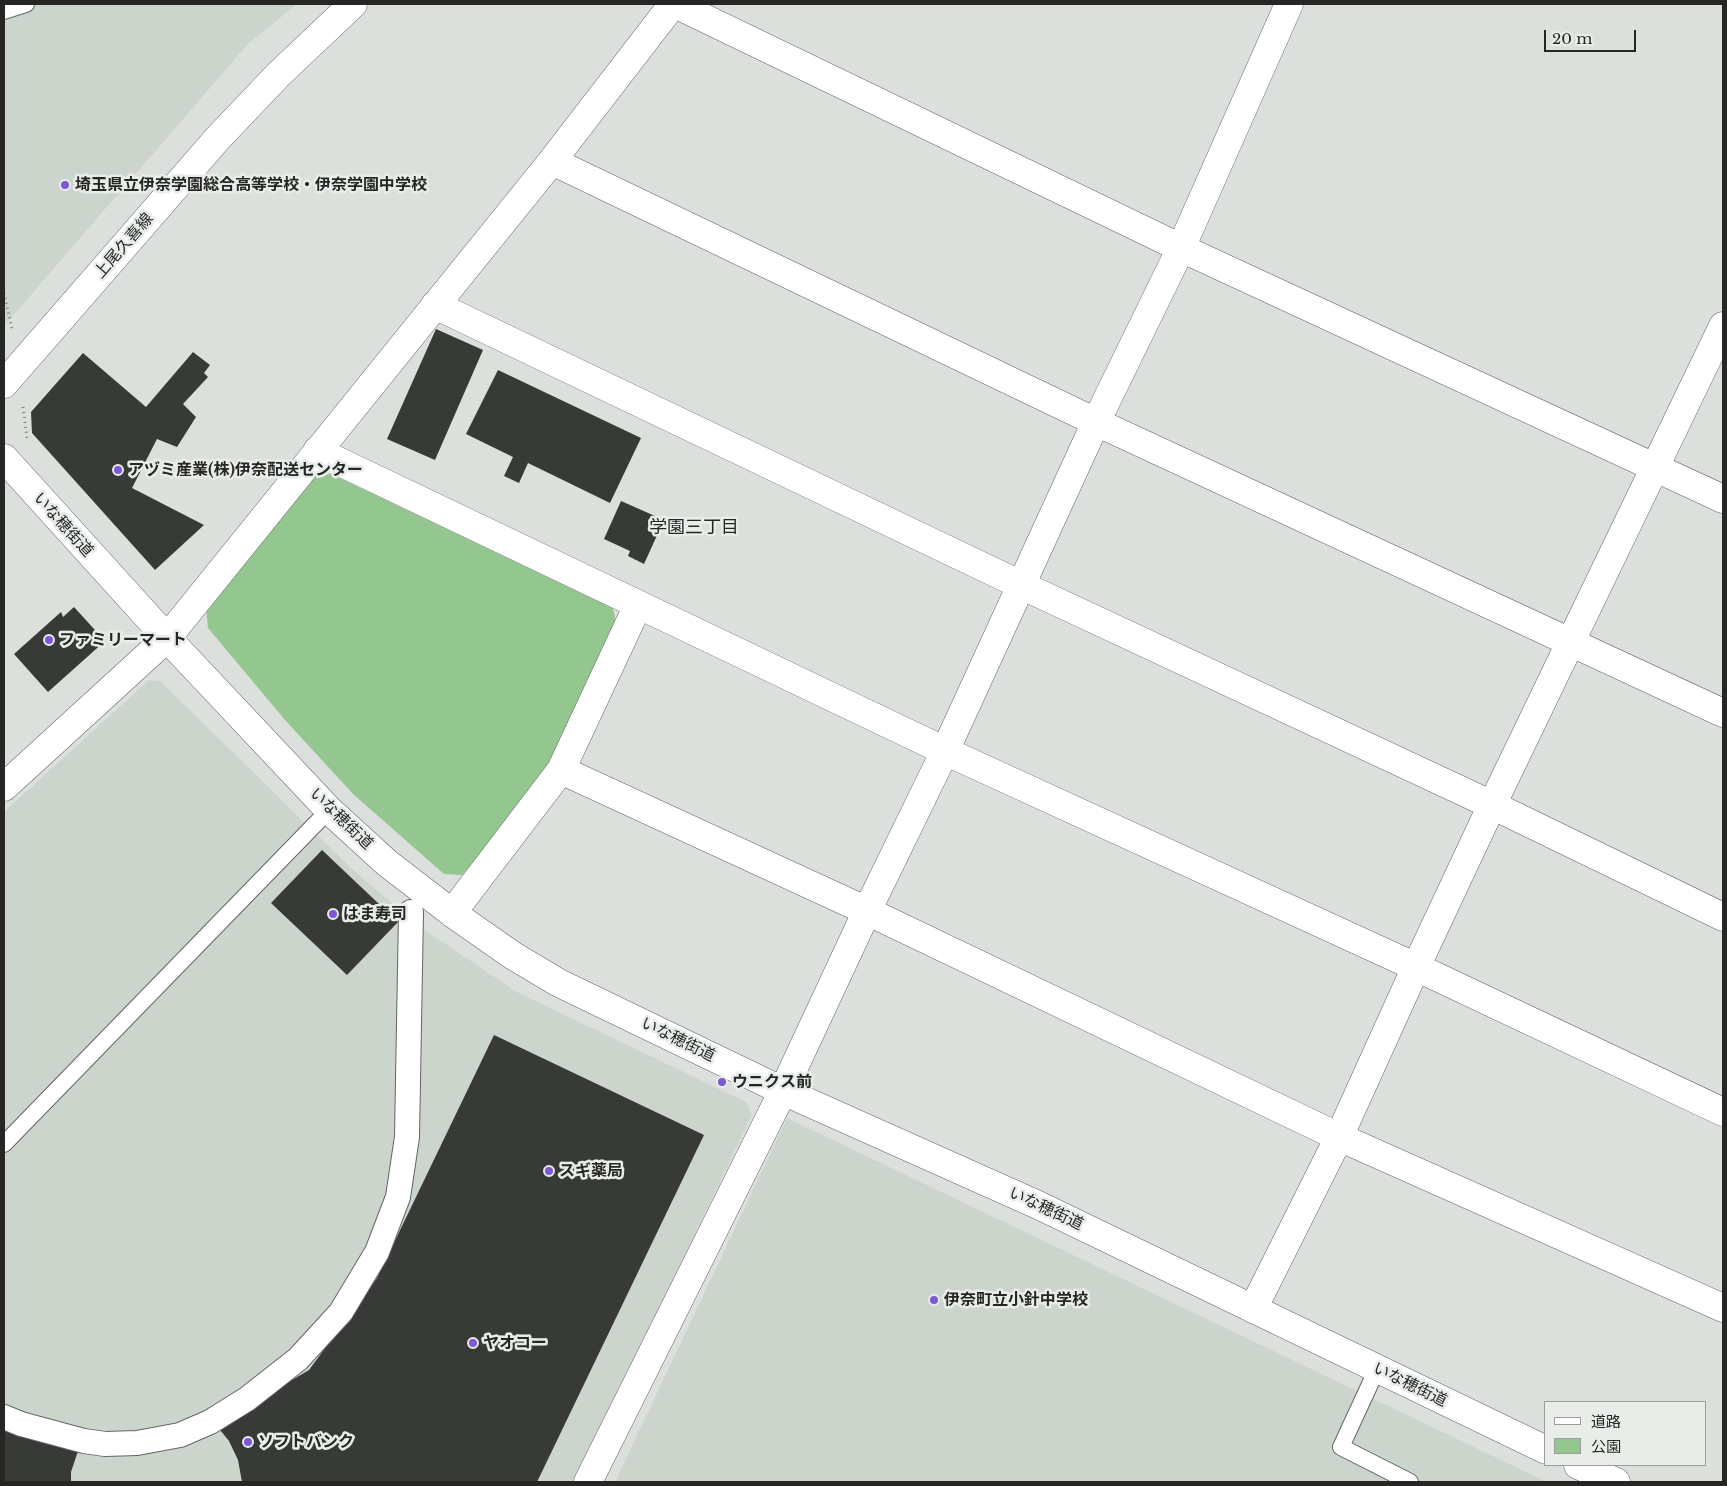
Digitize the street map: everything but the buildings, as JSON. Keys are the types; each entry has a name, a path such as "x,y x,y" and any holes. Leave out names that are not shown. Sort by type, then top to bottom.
{"street":[{"name":"上尾久喜線","path":"13,393 218,138 279,74 353,4"},
{"path":"4,788 166,638 552,161 674,4 1181,248 1723,499"},
{"path":"588,1482 783,1091 867,911 945,751 1096,422 1181,248 1289,4"},
{"path":"552,161 1096,422 1723,713"},
{"path":"435,305 1021,585 1492,805 1723,917"},
{"path":"1254,1309 1339,1137 1492,805 1723,326"},
{"path":"317,451 945,751 1416,967 1723,1112"},
{"name":"いな穂街道","path":"4,458 166,638 329,810 388,863 452,913 512,955 559,982 783,1091 1038,1205 1544,1449"},
{"path":"452,913 561,770 638,605"},
{"path":"561,770 867,911 1339,1137 1723,1308"},
{"path":"4,1417 21,1424 84,1441 104,1444 137,1443 180,1436 210,1422 247,1399 298,1359 340,1312 377,1252 398,1197 407,1137 411,912"},
{"path":"1580,1466 1616,1482"}],"lane":[{"path":"4,11 26,4"},
{"path":"4,1144 329,810"},
{"path":"1377,1370 1342,1447 1410,1482"}],"path":[{"path":"4,293 12,329"},
{"path":"13,393 27,440"}],"shaded area":[{"name":"埼玉県立伊奈学園総合高等学校・伊奈学園中学校","path":"4,4 297,4 248,44 4,326"},
{"path":"149,680 160,681 352,869 419,926 517,992 746,1102 752,1115 576,1482 4,1482 4,812"},
{"name":"伊奈町立小針中学校","path":"787,1118 1547,1482 615,1482"}],"green space":[{"path":"331,474 613,608 616,623 550,771 462,875 444,874 353,794 285,720 208,628 206,608 311,475"}],"place":[{"name":"埼玉県立伊奈学園総合高等学校・伊奈学園中学校","path":"65,185"},
{"name":"アヅミ産業(株)伊奈配送センター","path":"118,470"},
{"name":"ファミリーマート","path":"49,640"},
{"name":"はま寿司","path":"333,914"},
{"name":"ウニクス前","path":"722,1082"},
{"name":"スギ薬局","path":"549,1171"},
{"name":"伊奈町立小針中学校","path":"934,1300"},
{"name":"ヤオコー","path":"473,1343"},
{"name":"ソフトバンク","path":"248,1442"}],"district":[{"name":"学園三丁目","path":"694,528"}]}
